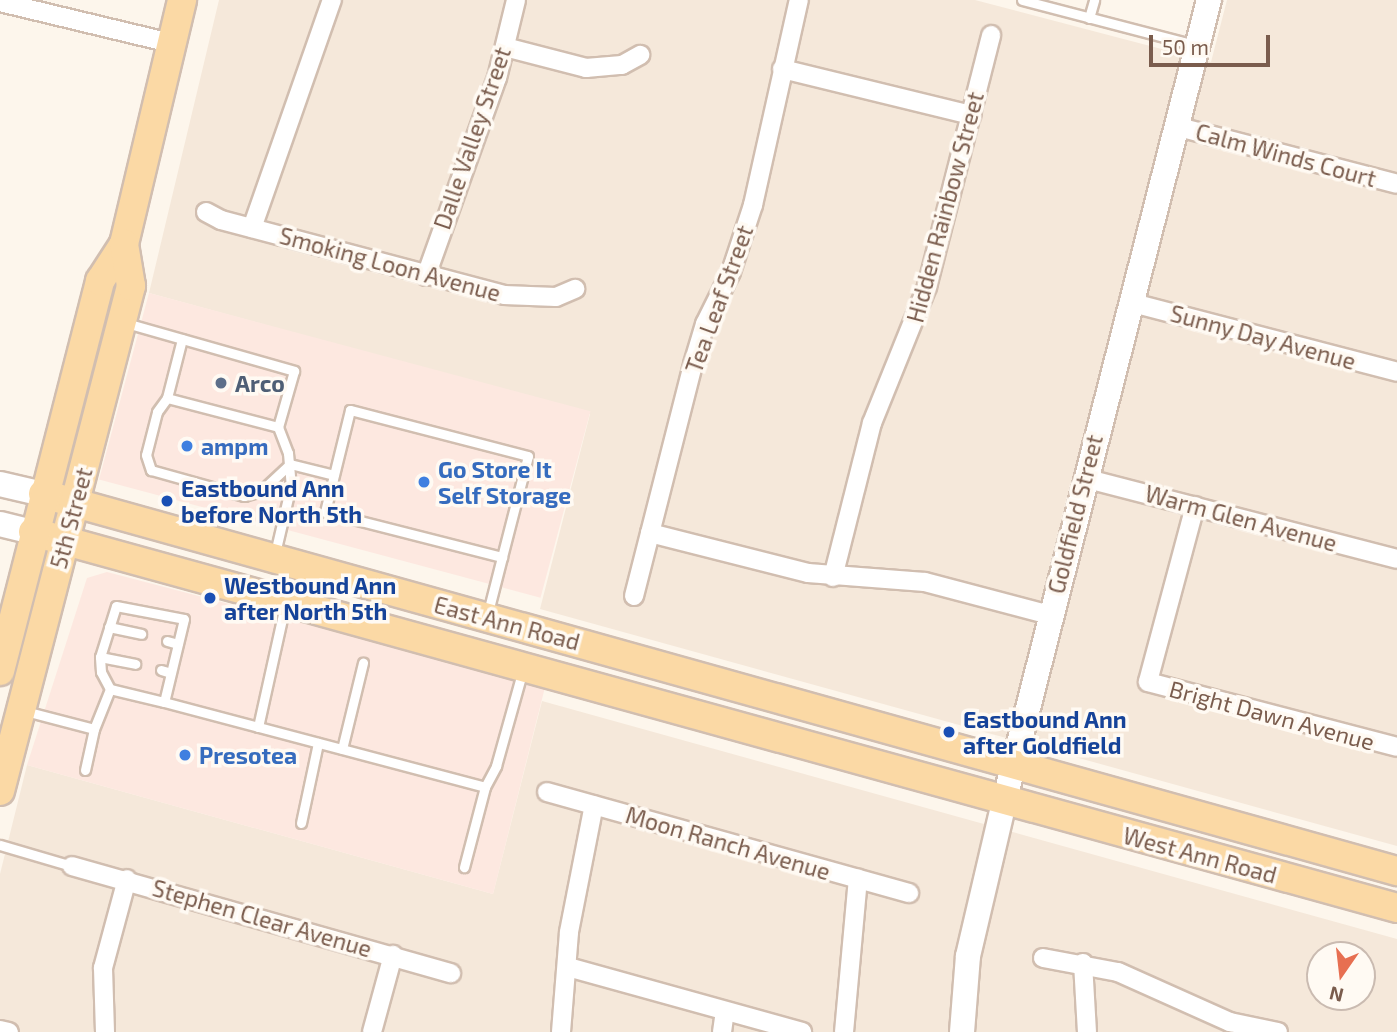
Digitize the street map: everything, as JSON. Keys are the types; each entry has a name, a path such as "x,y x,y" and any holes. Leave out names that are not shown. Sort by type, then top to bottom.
{"main road":[{"name":"5th Street","path":"0,671 33,532 100,281 124,244 181,0"},
{"name":"5th Street","path":"0,791 131,286 124,244"},
{"name":"East Ann Road","path":"43,494 1014,764"},
{"name":"East Ann Road","path":"33,532 1004,802"},
{"path":"523,668 530,654 542,651 638,659"},
{"name":"West Ann Road","path":"1014,764 1397,871"},
{"name":"West Ann Road","path":"1004,802 1397,908"}],"street":[{"path":"251,228 332,0"},
{"name":"Dalle Valley Street","path":"426,276 505,47 516,0"},
{"name":"Tea Leaf Street","path":"634,596 705,324 742,243 799,0"},
{"name":"Goldfield Street","path":"962,1032 968,956 1004,802 1084,478 1209,0"},
{"path":"0,2 172,43"},
{"name":"Hidden Rainbow Street","path":"833,577 872,423 927,287 991,35"},
{"path":"505,47 586,68 622,65 640,55"},
{"path":"782,68 971,116"},
{"name":"Calm Winds Court","path":"1175,126 1397,184"},
{"name":"Smoking Loon Avenue","path":"206,212 251,228 426,276 520,298 555,297 575,289"},
{"name":"Sunny Day Avenue","path":"1129,302 1397,372"},
{"name":"Warm Glen Avenue","path":"1084,478 1397,559"},
{"name":"East Ann Road","path":"0,484 43,494"},
{"name":"Bright Dawn Avenue","path":"1195,506 1148,682 1397,747"},
{"name":"East Ann Road","path":"0,524 33,532"},
{"path":"650,533 833,577 925,582 1050,615"},
{"name":"Moon Ranch Avenue","path":"547,792 909,893"},
{"path":"561,1032 569,932 594,805"},
{"name":"Stephen Clear Avenue","path":"72,866 127,879 451,973"},
{"path":"105,1032 103,968 127,879"},
{"path":"844,1032 858,879"},
{"path":"372,1032 393,955"},
{"path":"1043,958 1083,963 1118,972 1230,1022 1278,1032"},
{"path":"1083,963 1087,1032"},
{"path":"568,967 802,1032"},
{"path":"722,1032 724,1011"},
{"path":"0,1030 9,1032"}],"lane":[{"path":"1022,0 1197,45"},
{"path":"1089,18 1094,0"},
{"path":"122,322 294,371 278,427 290,464 290,489 274,558"},
{"path":"182,339 167,398 156,412 146,455 151,470 249,496 261,491 290,464"},
{"path":"167,398 278,427"},
{"path":"486,617 502,557 528,456 350,410 325,512 502,557"},
{"path":"290,464 334,475"},
{"path":"258,727 286,602"},
{"path":"164,702 184,620 116,606 100,657 101,673 110,689 485,787"},
{"path":"109,627 141,634"},
{"path":"167,641 178,644"},
{"path":"100,657 135,664"},
{"path":"342,749 363,663"},
{"path":"464,867 485,787 496,766 523,668"},
{"path":"161,670 171,673"},
{"path":"85,770 94,729 110,689"},
{"path":"20,709 94,729"},
{"path":"301,823 318,743"},
{"path":"0,845 72,866"}],"shaded area":[{"path":"219,0 975,0 1211,62 1227,0 1397,0 1397,846 540,609 590,414 149,293"},
{"path":"149,293 590,411 540,598 99,479"},
{"path":"107,572 545,687 493,894 27,765 87,578"},
{"path":"542,701 1397,939 1397,1032 0,1032 0,874 27,765 493,894"}],"place":[{"name":"Arco","path":"221,383"},
{"name":"ampm","path":"187,446"},
{"name":"Go Store It Self Storage","path":"424,482"},
{"name":"Eastbound Ann before North 5th","path":"167,501"},
{"name":"Westbound Ann after North 5th","path":"210,598"},
{"name":"Eastbound Ann after Goldfield","path":"949,732"},
{"name":"Presotea","path":"185,755"}]}
